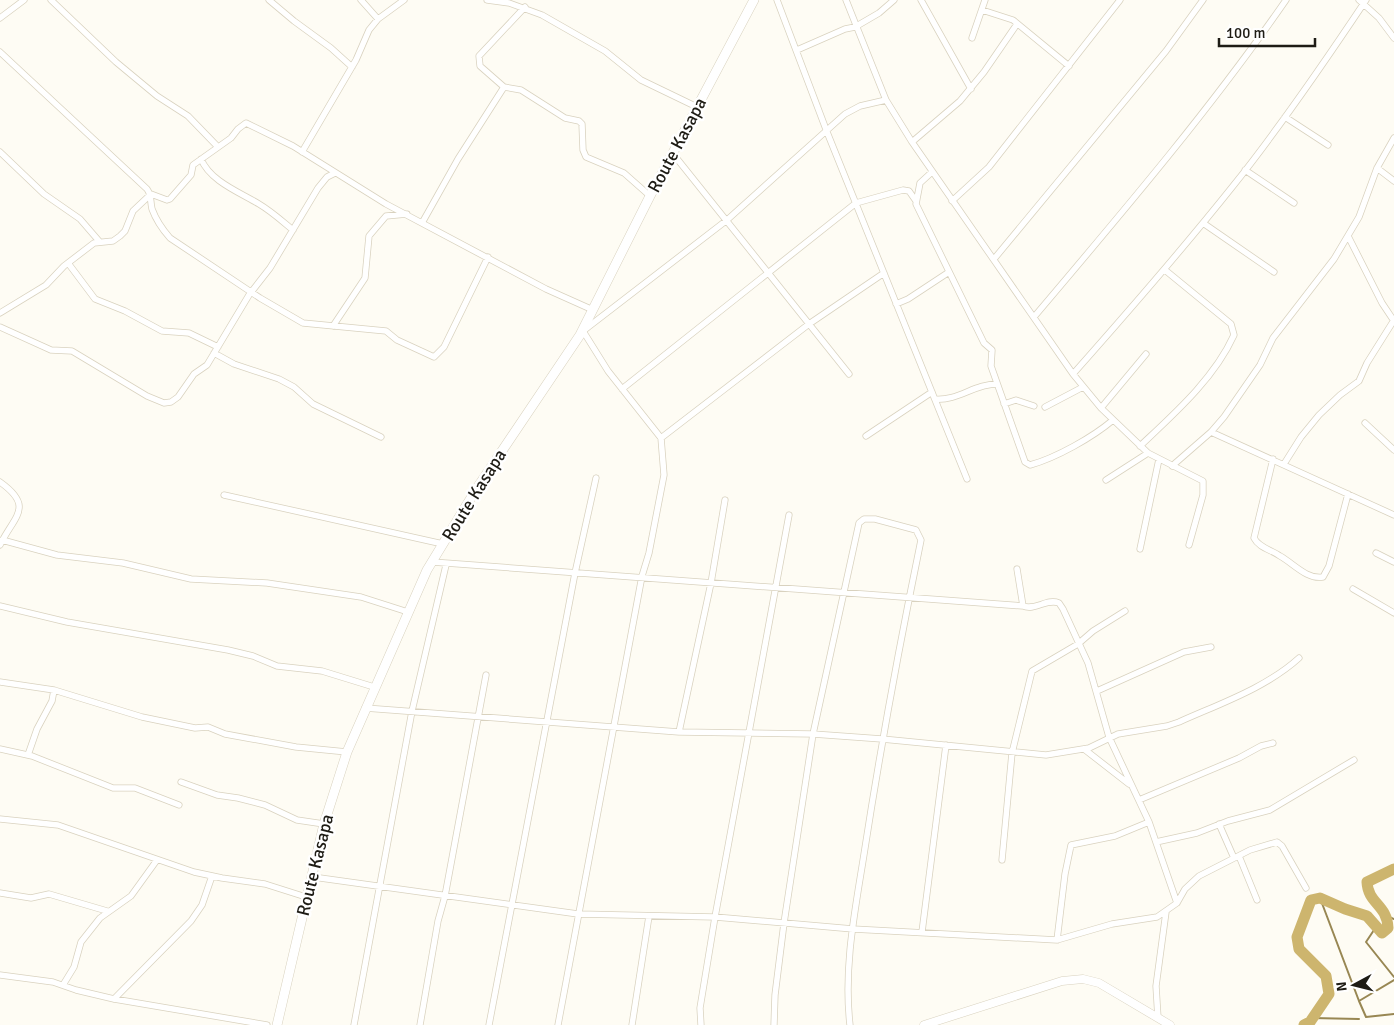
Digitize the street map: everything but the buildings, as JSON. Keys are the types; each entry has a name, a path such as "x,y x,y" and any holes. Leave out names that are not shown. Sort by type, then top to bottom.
{"main road":[{"name":"Route Kasapa","path":"277,1025 306,897 313,878 324,824 347,752 408,612 432,562 477,488 583,331 650,196 674,155 754,0"}],"street":[{"path":"0,18 24,0"},
{"path":"51,0 116,62 157,96 188,116 218,147"},
{"path":"270,0 294,22 331,48 352,67"},
{"path":"361,0 378,19"},
{"path":"302,152 352,67 369,30 378,19 404,0"},
{"path":"487,0 525,7 605,51 641,80 697,108"},
{"path":"776,0 797,50 827,132 967,479"},
{"path":"846,0 855,27 886,100 932,172 1073,374 1101,408 1140,446 1160,460 1204,484 1189,545"},
{"path":"797,50 845,29 855,27 879,13 894,0"},
{"path":"920,0 971,88"},
{"path":"972,38 985,0"},
{"path":"952,201 989,167 1120,0"},
{"path":"994,259 1166,51 1203,0"},
{"path":"1034,317 1144,186 1225,85 1286,0"},
{"path":"1073,374 1165,270 1245,170 1285,117 1363,1 1394,38"},
{"path":"525,7 479,56 480,66 504,87 515,87 565,118 579,121 582,124 583,150 586,157 624,173 650,196"},
{"path":"982,10 1013,20 1069,66"},
{"path":"912,142 940,120 971,88 1016,24"},
{"path":"0,52 120,162 151,194 166,200 170,199 191,175 193,164 218,147 246,123 302,152 422,223 546,289 593,310"},
{"path":"422,223 458,159 504,87"},
{"path":"558,1025 642,576 649,553 664,475 660,438 622,389 583,331 726,220 852,109 886,100"},
{"path":"1285,117 1328,145"},
{"path":"1172,466 1211,432 1238,398 1273,338 1334,259 1358,218 1378,168 1394,138"},
{"path":"0,152 44,194 80,219 100,241"},
{"path":"674,155 849,374"},
{"path":"201,159 206,169 223,183 261,205 293,230"},
{"path":"1378,168 1394,181"},
{"path":"1245,170 1294,203"},
{"path":"916,201 921,181 932,172"},
{"path":"0,327 51,350 72,351 115,378 164,403 178,397 187,380 207,365 252,291 270,268 318,188 327,177 335,173"},
{"path":"622,389 856,204 903,190 909,191 916,201 984,343 992,350 990,364 1025,462 1030,465 1091,436 1113,420"},
{"path":"0,313 46,284 68,263 100,241 113,240 120,236 126,231 133,212 151,194"},
{"path":"151,194 152,209 163,230 170,238 303,322 386,331 397,340 434,357 444,347 488,257"},
{"path":"333,326 365,278 371,232 386,216 407,214"},
{"path":"1203,223 1274,272"},
{"path":"1284,464 1301,437 1319,414 1359,381 1367,363 1394,321 1382,303 1348,236"},
{"path":"68,263 95,299 125,310 162,331 189,333 218,347"},
{"path":"1140,446 1193,394 1216,365 1234,335 1231,324 1165,270"},
{"path":"896,304 908,300 949,272"},
{"path":"660,438 809,324 884,273"},
{"path":"214,353 234,364 280,379 294,387 314,404 381,437"},
{"path":"1101,408 1146,354"},
{"path":"935,399 950,399 980,386 997,384"},
{"path":"1045,407 1083,387"},
{"path":"866,436 932,392"},
{"path":"1004,404 1016,400 1034,406"},
{"path":"1365,423 1394,450"},
{"path":"1211,432 1394,514"},
{"path":"1106,480 1148,452"},
{"path":"1273,459 1254,538 1258,544 1280,555 1306,574 1323,577 1329,566 1348,494"},
{"path":"1140,549 1160,460"},
{"path":"489,1025 596,478"},
{"path":"0,482 16,494 20,505 16,518 1,543 57,555 123,563 191,579 267,584 361,597 408,612"},
{"path":"224,495 443,544"},
{"path":"680,732 711,583 725,500"},
{"path":"701,1025 700,1008 715,918 789,515"},
{"path":"774,1025 775,995 784,923 813,734 859,523 864,519 875,519 905,525 916,530 922,540 882,739 853,929 848,986 850,1025"},
{"path":"1376,553 1394,562"},
{"path":"432,562 446,565 642,576 844,594 1031,607 1053,601 1059,602 1088,663 1109,737 1149,822 1177,903"},
{"path":"354,1025 412,710 446,565"},
{"path":"1017,569 1024,606"},
{"path":"1353,589 1394,613"},
{"path":"0,606 66,622 228,650 254,656 277,666 322,671 374,687"},
{"path":"1002,860 1012,753 1032,671 1078,644 1093,631 1125,611"},
{"path":"1097,692 1184,652 1211,647"},
{"path":"365,708 412,710 680,732 813,734 1046,755 1084,749 1109,737 1179,722 1266,680 1287,668 1299,658"},
{"path":"420,1025 438,921 445,896 486,675"},
{"path":"0,682 54,690 161,721 195,728 208,727 224,734 296,747 347,752"},
{"path":"28,755 37,729 52,701 54,690"},
{"path":"1139,800 1239,758 1261,746 1273,743"},
{"path":"922,932 946,745"},
{"path":"0,749 28,755 113,788 135,788 179,805"},
{"path":"1084,749 1131,785"},
{"path":"1156,842 1197,833 1219,824 1270,810 1354,760"},
{"path":"181,782 217,796 238,798 265,805 297,820 324,824"},
{"path":"0,819 58,825 157,860 212,876 265,884 306,897"},
{"path":"1057,940 1065,874 1071,845 1115,836 1149,822"},
{"path":"1219,824 1257,900"},
{"path":"313,878 578,914 715,918 853,929 1057,940 1112,924 1157,917 1177,903 1185,889 1199,876 1236,857 1280,843 1306,888"},
{"path":"63,985 74,967 82,942 107,911 131,896 157,860"},
{"path":"114,999 192,921 202,905 212,876"},
{"path":"0,893 31,898 49,894 107,911"},
{"path":"1158,1018 1156,986 1166,912"},
{"path":"632,1025 649,916"},
{"path":"0,975 53,982 114,999 267,1025"},
{"path":"924,1025 1062,981 1083,979 1099,983 1170,1025"}],"waterway":[{"path":"1304,1025 1310,1022 1329,994 1326,976 1299,949 1297,937 1311,900 1320,898 1367,916 1382,933 1388,928 1387,920 1371,895 1367,882 1394,869"},
{"path":"1320,898 1359,1001"},
{"path":"1387,916 1394,919"},
{"path":"1376,927 1366,942 1394,977"},
{"path":"1394,980 1359,1001 1366,1017 1394,1014"},
{"path":"1312,1018 1359,1019"}]}
